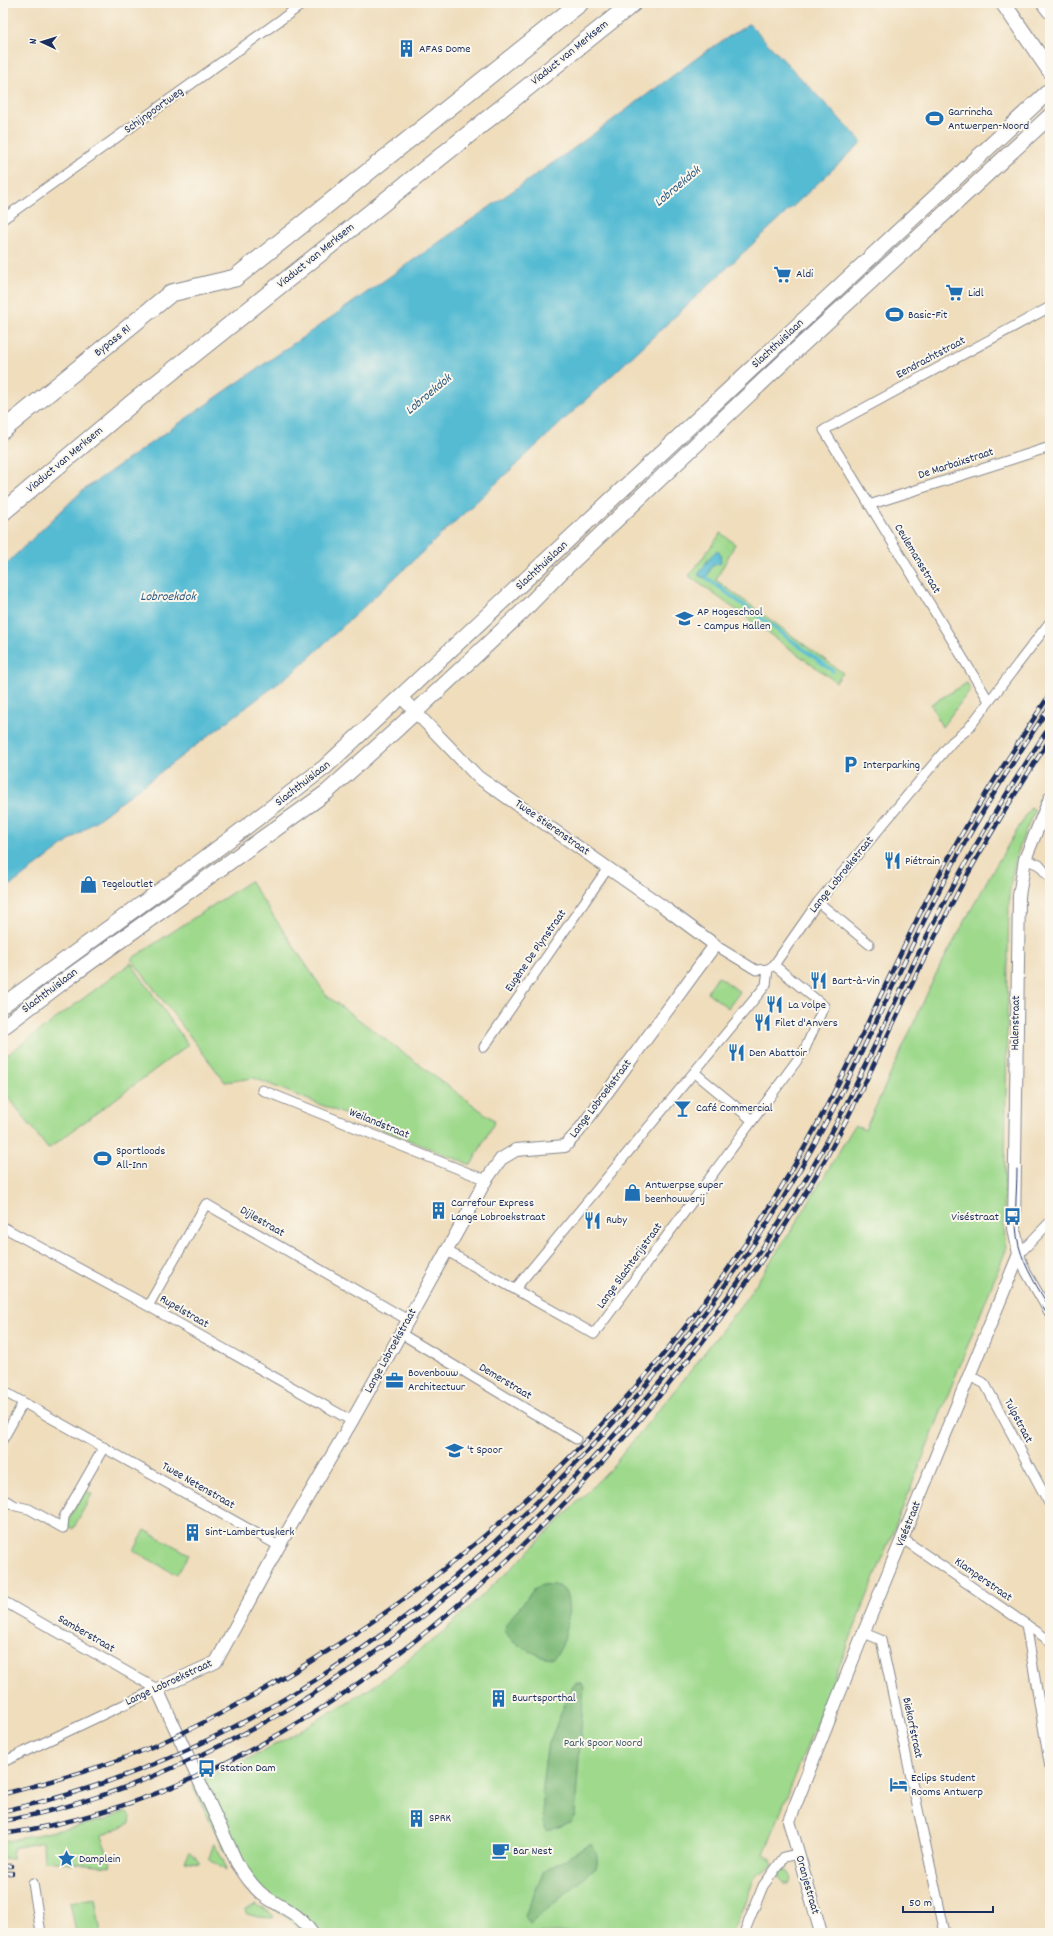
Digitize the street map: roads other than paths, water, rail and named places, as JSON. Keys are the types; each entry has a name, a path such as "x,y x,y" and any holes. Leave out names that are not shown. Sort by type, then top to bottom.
{"highway":[{"name":"Bypass R1","path":"3,430 171,293 235,278 580,3"},
{"name":"Viaduct van Merksem","path":"3,512 130,405 633,3"}],"main road":[{"path":"1003,3 1050,71"},
{"path":"1044,3 1050,11"},
{"name":"Slachthuislaan","path":"3,1005 205,858 326,767 1050,90"},
{"name":"Slachthuislaan","path":"3,1027 72,975 327,792 416,712 737,405 1050,116"}],"street":[{"name":"Schijnpoortweg","path":"3,219 304,3"},
{"name":"Eendrachtstraat","path":"824,430 1050,307"},
{"name":"Ceulemansstraat","path":"824,430 989,701"},
{"name":"De Marbaixstraat","path":"869,505 1050,447"},
{"name":"Lange Lobroekstraat","path":"771,967 818,902 952,742 968,729 1050,622"},
{"name":"Twee Stierenstraat","path":"401,697 478,777 715,945"},
{"name":"Halenstraat","path":"1019,1254 1014,1228 1016,1005 1019,896 1025,858 1050,798"},
{"path":"1025,858 1039,865 1050,878"},
{"name":"Eugène De Plynstraat","path":"484,1047 608,868"},
{"path":"818,902 869,944"},
{"name":"Lange Lobroekstraat","path":"3,1762 216,1662 279,1546 352,1421 486,1180 501,1158 516,1150 565,1146 578,1132 715,945"},
{"path":"515,1289 766,985 771,967 756,970 715,945"},
{"name":"Lange Slachterijstraat","path":"447,1251 594,1334 804,1051 824,1006 771,967"},
{"path":"694,1072 752,1120"},
{"name":"Weilandstraat","path":"262,1090 486,1180"},
{"name":"Dijlestraat","path":"148,1306 206,1204 408,1320"},
{"name":"Viséstraat","path":"794,1837 789,1822 864,1633 1019,1254 1050,1222"},
{"name":"Rupelstraat","path":"3,1227 148,1306 352,1421"},
{"path":"1019,1254 1026,1272 1050,1313"},
{"name":"Demerstraat","path":"400,1333 576,1439"},
{"name":"Tulpstraat","path":"970,1376 985,1384 1050,1505"},
{"name":"Twee Netenstraat","path":"3,1391 279,1546"},
{"path":"3,1438 23,1402"},
{"path":"3,1498 16,1506 29,1509 63,1528 64,1517 104,1447"},
{"name":"Klamperstraat","path":"903,1539 1050,1641"},
{"name":"Samberstraat","path":"3,1601 157,1689"},
{"path":"1026,1624 1050,1768"},
{"name":"Biekorfstraat","path":"864,1633 881,1640 945,1933"},
{"path":"157,1689 237,1863 253,1886 264,1895 292,1911 300,1918 312,1933"},
{"name":"Oranjestraat","path":"794,1837 821,1933"},
{"path":"744,1933 762,1886 784,1857 798,1854"},
{"path":"33,1883 41,1933"}],"water":[{"name":"Lobroekdok","path":"749,24 862,142 297,669 3,891 3,567 82,491 570,151 708,50"},
{"path":"717,550 720,554 721,563 712,566 706,579 698,575 710,557"}],"waterway":[{"path":"707,578 833,671"}],"tram line":[{"path":"1017,1169 1016,1227 1019,1246 1029,1271 1050,1309"},
{"path":"1042,1305 1050,1318"}],"railway":[{"path":"3,1794 79,1773 136,1754 173,1738 210,1719 282,1679 375,1620 447,1567 515,1510 579,1448 639,1383 695,1314 747,1241 794,1166 832,1097 917,918 948,858 990,787 1050,694"},
{"path":"3,1811 91,1787 175,1755 255,1716 332,1669 405,1617 475,1560 541,1498 604,1433 658,1371 710,1306 735,1272 781,1202 840,1096 925,918 955,860 994,793 1050,706"},
{"path":"3,1821 78,1803 126,1787 174,1768 262,1724 325,1686 385,1645 443,1600 498,1552 551,1502 602,1449 694,1341 756,1258 793,1200 844,1108 921,948 963,867 1050,726"},
{"path":"3,1834 102,1812 198,1776 289,1729 375,1671 457,1606 533,1535 604,1461 669,1384 727,1309 782,1231 799,1204 849,1115 954,899 980,852 1050,739"},
{"path":"3,1866 12,1866"},
{"path":"3,1873 12,1873"}],"place":[{"name":"AFAS Dome","path":"406,49"},
{"name":"Garrincha Antwerpen-Noord","path":"935,119"},
{"name":"Aldi","path":"783,274"},
{"name":"Lidl","path":"955,293"},
{"name":"Basic-Fit","path":"895,315"},
{"name":"AP Hogeschool - Campus Hallen","path":"684,619"},
{"name":"Interparking","path":"850,765"},
{"name":"Piétrain","path":"892,861"},
{"name":"Tegeloutlet","path":"89,884"},
{"name":"Bart-à-Vin","path":"819,981"},
{"name":"La Volpe","path":"775,1005"},
{"name":"Filet d'Anvers","path":"762,1023"},
{"name":"Den Abattoir","path":"736,1053"},
{"name":"Café Commercial","path":"683,1108"},
{"name":"Sportloods All-Inn","path":"103,1158"},
{"name":"Antwerpse super beenhouwerij","path":"632,1192"},
{"name":"Carrefour Express Lange Lobroekstraat","path":"438,1210"},
{"name":"Viséstraat","path":"1012,1217"},
{"name":"Ruby","path":"593,1220"},
{"name":"Bovenbouw Architectuur","path":"395,1380"},
{"name":"'t Spoor","path":"454,1450"},
{"name":"Sint-Lambertuskerk","path":"192,1532"},
{"name":"Buurtsporthal","path":"499,1698"},
{"name":"Station Dam","path":"207,1768"},
{"name":"Eclips Student Rooms Antwerp","path":"898,1785"},
{"name":"SPRK","path":"416,1818"},
{"name":"Bar Nest","path":"500,1851"},
{"name":"Damplein","path":"66,1859"}],"park label":[{"name":"Park Spoor Noord","path":"603,1743"}]}
